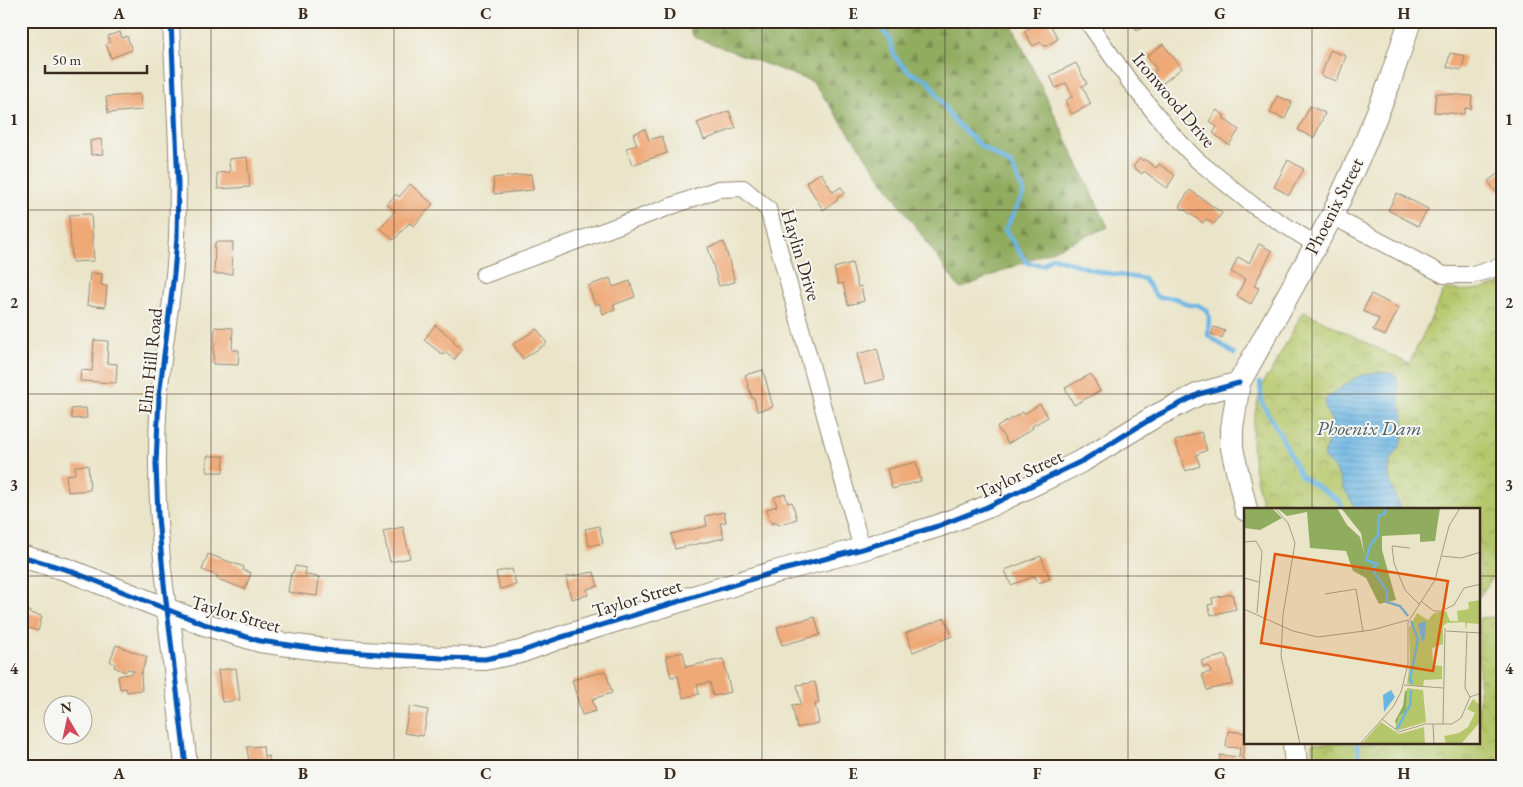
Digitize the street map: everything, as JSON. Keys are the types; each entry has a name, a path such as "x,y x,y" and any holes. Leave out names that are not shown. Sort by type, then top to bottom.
{"street":[{"name":"Elm Hill Road","path":"171,21 178,185 177,238 159,396 156,464 158,517 186,765"},
{"name":"Ironwood Drive","path":"1087,21 1130,82 1196,160 1254,206 1316,244"},
{"name":"Phoenix Street","path":"1239,383 1332,216 1364,146 1389,84 1410,21"},
{"name":"Haylin Drive","path":"484,275 718,189 743,188 768,209 862,549"},
{"path":"1332,216 1444,275 1473,275 1502,266"},
{"name":"Taylor Street","path":"21,556 68,570 204,624 260,640 333,651 441,658 485,658 520,652 559,638 775,572 938,526 988,507 1084,460 1154,418 1199,394 1239,383"},
{"path":"1239,383 1232,428 1232,448 1246,508"},
{"path":"1294,744 1296,766"}],"green space":[{"path":"685,21 1010,21 1108,227 960,289 813,82 694,37"},
{"path":"1502,283 1502,564 1480,596 1480,508 1263,508 1253,459 1252,443 1255,412 1266,377 1269,376 1303,311 1409,364 1445,289 1474,290"},
{"path":"1495,617 1502,675 1502,766 1313,766 1312,744 1480,744 1480,618"}],"water":[{"name":"Phoenix Dam","path":"1379,372 1394,374 1398,384 1399,400 1404,421 1404,436 1391,461 1389,474 1400,508 1355,508 1336,470 1324,458 1332,428 1325,402 1331,394 1355,378"}],"building":[{"path":"1041,21 1048,21 1058,39 1046,46 1041,42 1033,46 1024,31"},
{"path":"1131,21 1154,21 1137,31"},
{"path":"120,32 122,38 127,36 132,50 111,58 106,44 110,42 108,36"},
{"path":"1163,44 1182,68 1162,84 1153,73 1157,70 1147,56"},
{"path":"1330,50 1346,56 1337,81 1321,76"},
{"path":"1450,53 1465,56 1462,70 1447,67"},
{"path":"1076,63 1087,84 1082,86 1091,104 1072,114 1065,101 1073,96 1066,83 1056,88 1050,76"},
{"path":"1436,93 1472,96 1471,109 1465,108 1464,114 1434,112"},
{"path":"140,94 142,110 108,113 106,97"},
{"path":"1277,96 1292,102 1285,119 1270,113"},
{"path":"1310,106 1325,113 1314,138 1298,130"},
{"path":"1217,110 1225,116 1223,118 1239,130 1229,145 1213,133 1217,127 1209,121"},
{"path":"729,111 736,128 704,140 697,123"},
{"path":"645,129 649,140 662,136 667,153 632,165 626,148 637,145 633,134"},
{"path":"101,139 103,154 91,155 90,141"},
{"path":"247,157 250,187 218,189 217,173 230,172 229,159"},
{"path":"1140,158 1156,168 1159,164 1175,175 1167,188 1144,171 1142,174 1133,167"},
{"path":"1288,160 1304,169 1289,195 1274,187"},
{"path":"1500,172 1502,175 1502,188 1496,192 1488,181"},
{"path":"821,173 833,192 841,187 845,193 823,210 806,182"},
{"path":"531,174 533,190 494,194 493,178"},
{"path":"410,184 433,204 414,226 409,223 394,240 380,228 395,211 387,204 396,194 399,197"},
{"path":"1190,190 1222,213 1214,224 1206,219 1203,223 1179,206"},
{"path":"1397,193 1428,209 1418,226 1388,210"},
{"path":"91,214 94,261 72,262 69,215"},
{"path":"215,242 233,242 232,274 214,274"},
{"path":"724,242 735,282 719,286 708,247"},
{"path":"1259,244 1272,251 1254,286 1259,288 1251,304 1237,296 1245,279 1231,272 1238,257 1249,263"},
{"path":"852,263 858,287 861,286 864,301 848,305 843,283 838,284 834,268"},
{"path":"90,273 102,274 101,285 107,286 105,307 87,305"},
{"path":"610,278 613,287 630,281 635,297 613,305 615,310 603,314 599,303 595,305 588,286"},
{"path":"1371,294 1399,308 1385,336 1373,330 1379,319 1363,311"},
{"path":"435,325 462,349 454,360 445,352 443,355 424,340"},
{"path":"215,327 233,328 232,350 239,350 238,365 213,364"},
{"path":"1214,327 1225,331 1222,338 1211,334"},
{"path":"537,329 547,343 523,359 513,344"},
{"path":"94,340 108,341 107,363 117,364 116,383 80,381 81,370 92,371"},
{"path":"877,349 885,379 865,384 857,354"},
{"path":"763,370 773,407 757,411 745,375"},
{"path":"1091,374 1100,391 1074,405 1065,388"},
{"path":"1040,404 1048,417 1008,444 997,427"},
{"path":"86,408 87,418 72,419 71,409"},
{"path":"1201,432 1207,450 1196,455 1200,466 1186,471 1175,441"},
{"path":"207,456 224,456 223,472 207,472"},
{"path":"916,462 921,481 892,489 887,469"},
{"path":"88,465 90,490 68,492 66,475 75,474 75,466"},
{"path":"785,494 788,503 792,502 797,519 777,525 776,522 771,524 767,509 777,506 774,497"},
{"path":"724,512 726,522 720,523 724,538 675,549 671,534 707,526 705,516"},
{"path":"599,526 603,543 589,546 585,529"},
{"path":"403,527 410,558 390,562 383,531"},
{"path":"208,554 244,567 243,570 251,573 245,589 217,579 218,576 202,570"},
{"path":"1041,556 1050,579 1038,583 1035,576 1011,585 1005,570"},
{"path":"295,566 306,568 305,575 319,577 317,596 288,592 291,573 293,573"},
{"path":"512,569 516,585 500,589 496,572"},
{"path":"594,572 598,586 587,589 588,595 571,599 566,577"},
{"path":"1232,594 1236,609 1211,615 1208,605 1213,604 1212,598"},
{"path":"21,609 42,616 38,631 25,627 23,634 21,633"},
{"path":"815,617 820,635 782,645 777,627"},
{"path":"945,618 952,636 913,652 906,633"},
{"path":"116,645 147,657 141,674 142,690 127,692 126,688 120,689 118,676 133,673 134,671 128,669 125,672 114,667 115,664 110,661"},
{"path":"683,652 686,667 723,659 731,692 713,696 710,682 697,685 699,694 683,698 678,676 671,677 666,656"},
{"path":"1226,655 1233,684 1207,690 1202,674 1211,672 1209,666 1203,667 1201,661"},
{"path":"236,668 240,700 222,702 218,670"},
{"path":"606,671 612,693 592,699 596,711 582,715 572,680"},
{"path":"815,682 819,703 815,704 819,723 797,728 792,705 801,704 797,685"},
{"path":"410,706 428,710 423,736 404,733"},
{"path":"1228,731 1244,733 1242,758 1245,759 1245,766 1219,766 1220,755 1239,757 1240,748 1226,747"},
{"path":"263,746 264,757 269,756 269,762 265,762 266,766 237,766 237,764 249,763 247,747"}],"waterway":[{"path":"875,21 889,38 895,57 909,72 928,80 953,120 980,145 1012,166 1024,193 1005,230 1027,263 1043,265 1052,257 1100,272 1144,279 1157,297 1175,298 1189,305 1198,305 1207,310 1209,317 1208,335 1234,354"},
{"path":"1260,383 1262,403 1301,476 1340,501 1342,508"},
{"path":"1357,744 1361,766"}],"cycle path":[{"path":"171,21 178,185 177,238 159,396 156,464 158,517 164,584 186,766"},
{"path":"21,556 68,570 204,624 260,641 333,651 485,659 520,652 559,638 775,572 938,526 987,507 1084,460 1154,417 1199,394 1239,383"}]}
